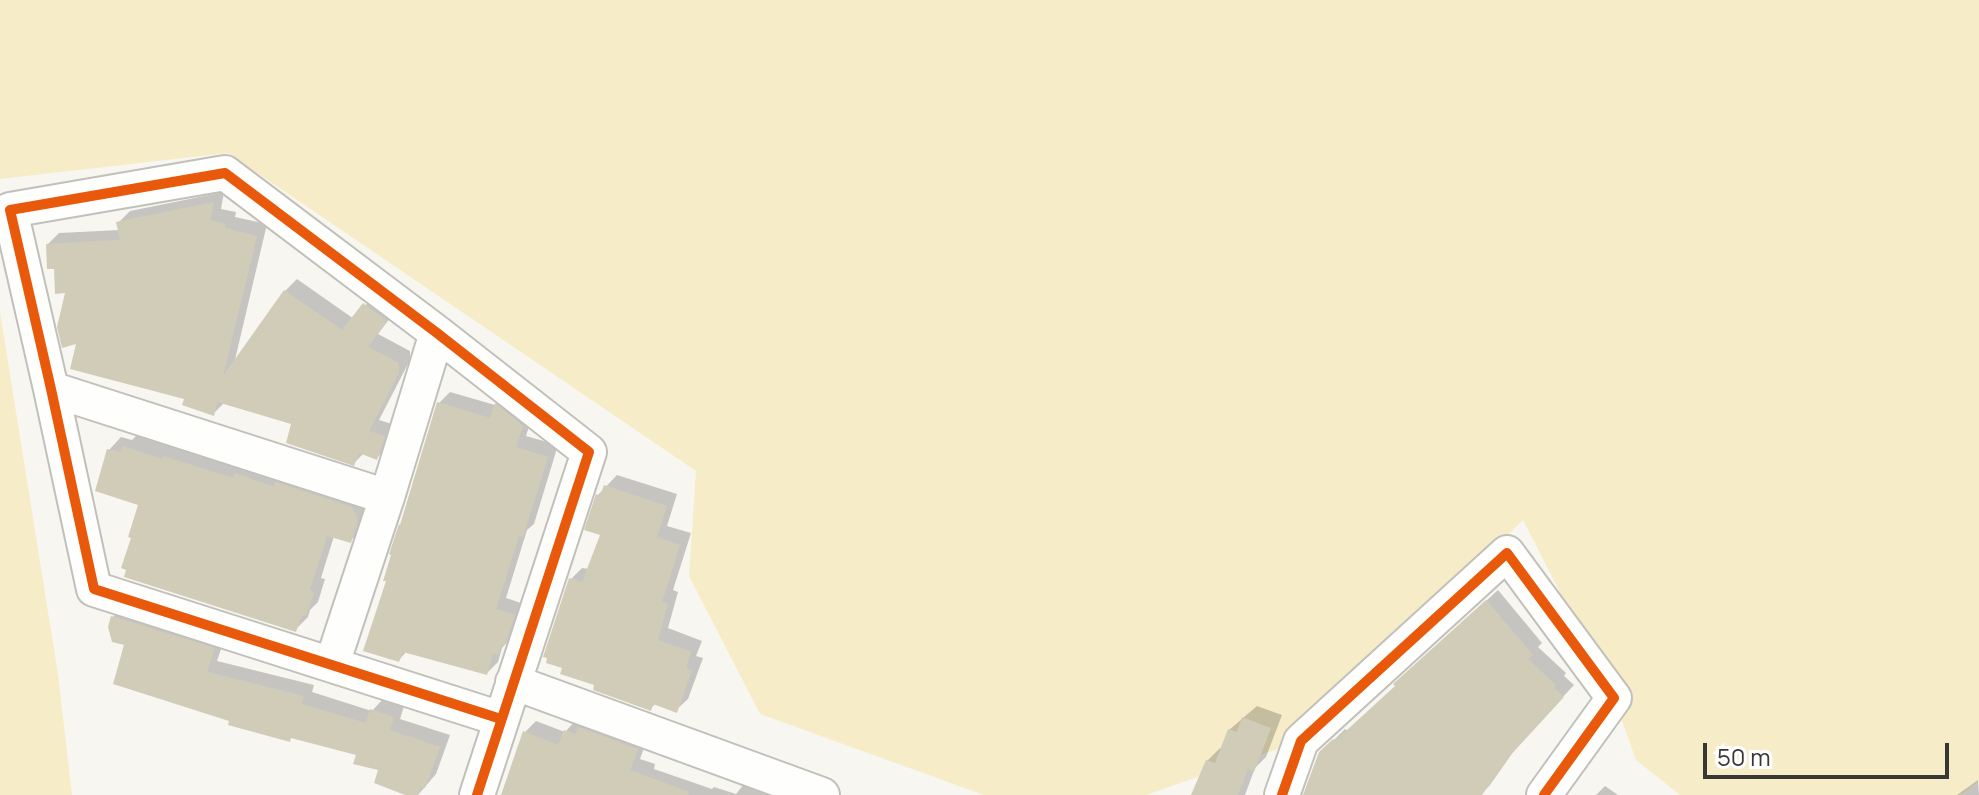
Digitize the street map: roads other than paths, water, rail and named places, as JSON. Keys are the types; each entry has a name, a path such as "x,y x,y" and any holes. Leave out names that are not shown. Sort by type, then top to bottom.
{"street":[{"path":"477,795 589,452 225,173 10,210 94,589 501,719"},
{"path":"332,664 437,333"},
{"path":"51,389 387,497"},
{"path":"1282,795 1301,741 1507,553 1614,698 1544,795"},
{"path":"513,682 822,795"}]}
